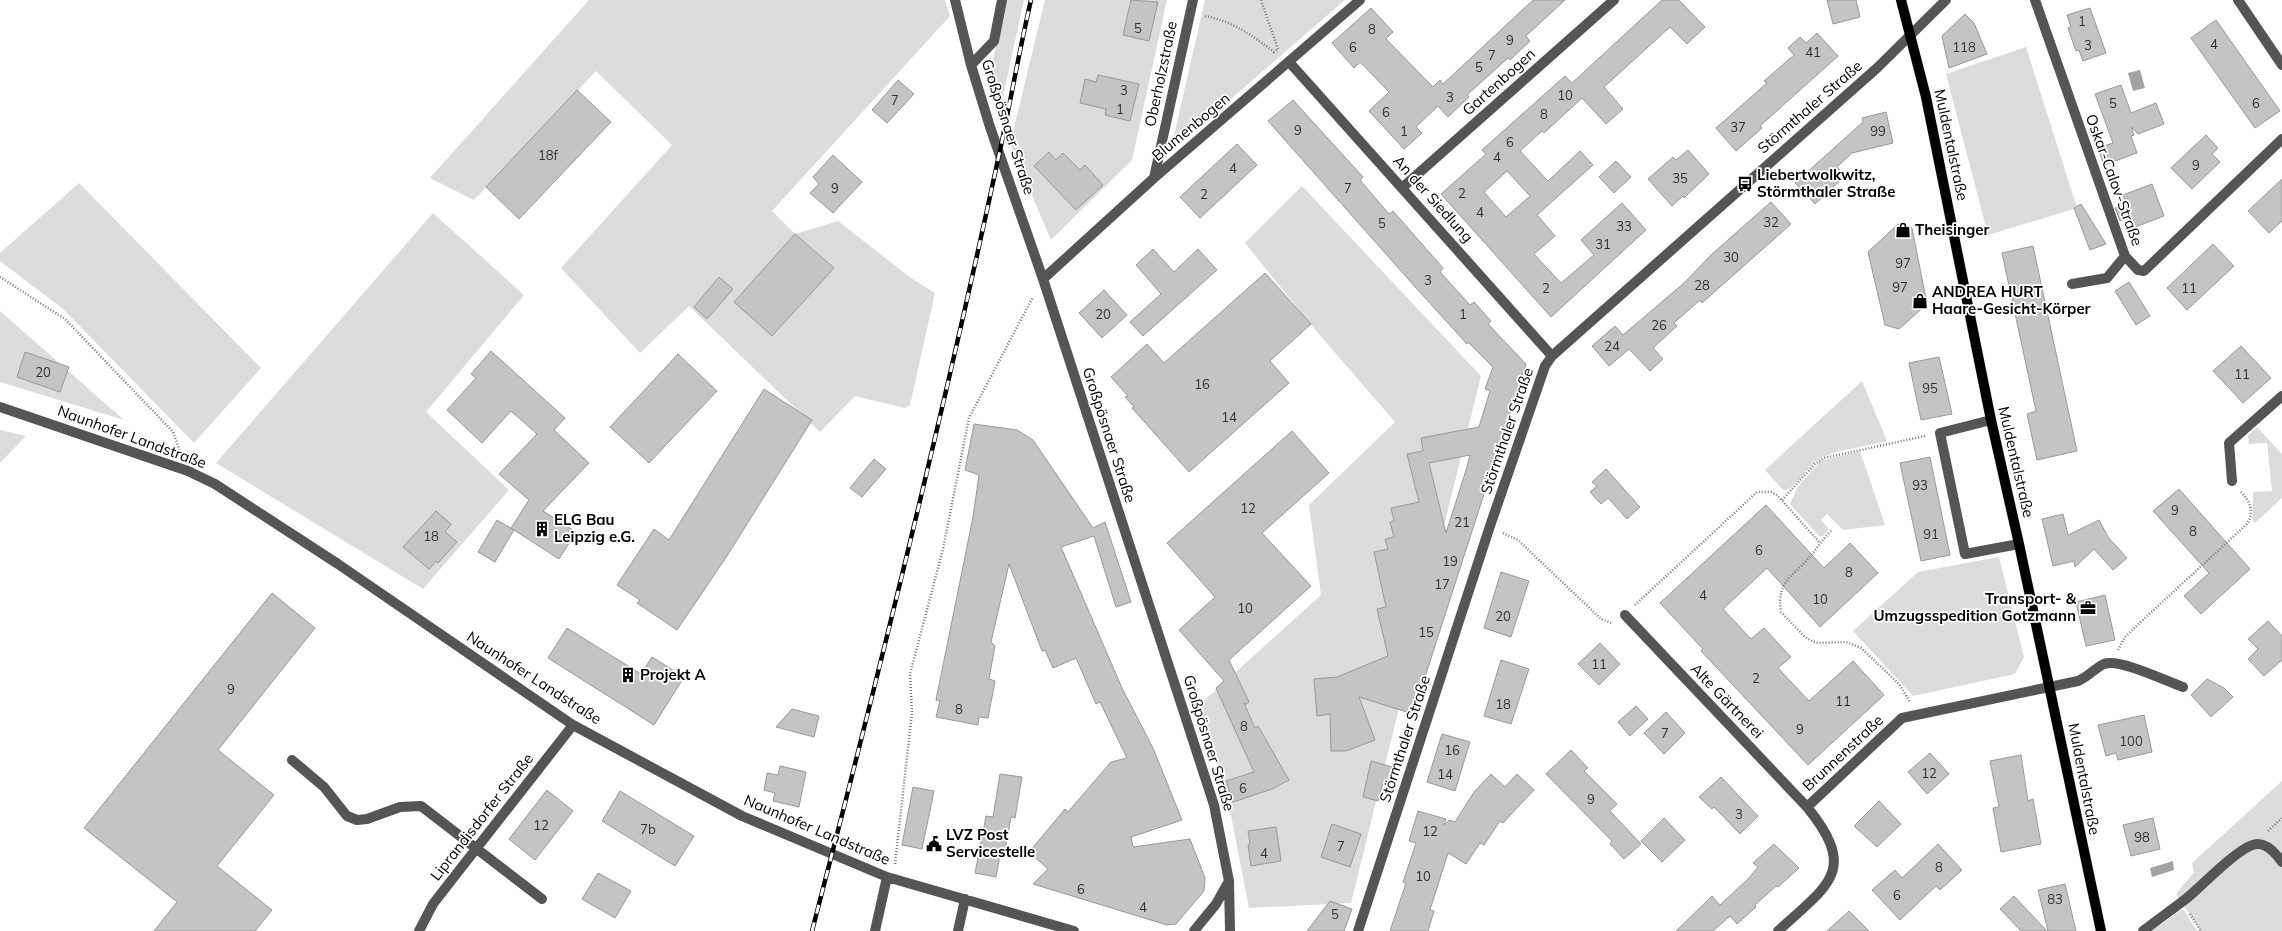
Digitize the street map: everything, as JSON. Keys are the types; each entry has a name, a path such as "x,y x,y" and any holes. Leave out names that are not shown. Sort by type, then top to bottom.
{"main road":[{"name":"Muldentalstraße","path":"1900,0 1910,35 1942,174 1990,420 2050,686 2101,931"}],"street":[{"name":"Großpösnaer Straße","path":"955,0 971,65 1043,279 1214,805 1229,881 1230,931"},
{"path":"971,65 994,41 1002,0"},
{"name":"Oberholzstraße","path":"1154,178 1193,0"},
{"name":"Blumenbogen","path":"1043,279 1154,178 1290,63 1360,0"},
{"name":"Gartenbogen","path":"1403,187 1614,0"},
{"name":"Störmthaler Straße","path":"1358,931 1490,526 1541,376 1552,356 1877,68 1946,0"},
{"name":"Oskar-Calov-Straße","path":"2034,0 2125,256 2138,270 2144,271 2282,139"},
{"path":"2238,0 2282,65"},
{"name":"An der Siedlung","path":"1290,63 1403,187 1552,356"},
{"path":"2072,284 2107,278 2125,256"},
{"path":"2232,481 2229,443 2282,396"},
{"name":"Naunhofer Landstraße","path":"0,407 188,471 215,484 338,564 573,725 742,816 890,877 1074,931"},
{"path":"1990,420 1940,433 1965,554 2019,544"},
{"name":"Alte Gärtnerei","path":"1625,615 1807,807"},
{"path":"2114,663 2183,687"},
{"name":"Brunnenstraße","path":"1778,931 1827,886 1834,872 1835,859 1832,843 1824,827 1807,807 1902,718 2078,681 2088,677 2104,664 2114,663"},
{"name":"Liprandisdorfer Straße","path":"419,931 433,904 476,847 573,725"},
{"path":"292,760 324,787 347,816 356,820 367,819 400,807 421,806 542,899"},
{"path":"2143,931 2182,902 2233,858 2251,846 2258,844 2266,846 2282,862"},
{"path":"875,931 890,877"},
{"path":"1194,931 1216,904 1229,881"},
{"path":"958,931 965,899"}],"path":[{"path":"1261,0 1278,49 1290,63"},
{"path":"1190,13 1224,20 1255,37 1274,52 1278,49"},
{"path":"0,277 65,319 173,432 188,471"},
{"path":"890,877 912,712 910,674 943,549 969,418 1043,279"},
{"path":"1782,500 1815,464 1824,458 1940,433"},
{"path":"2114,663 2118,650 2125,637 2250,519 2251,508 2248,498 2232,481"},
{"path":"1490,526 1518,540 1601,619 1613,623 1625,615 1757,492 1771,492 1782,500 1820,542"},
{"path":"1831,531 1820,542 1811,556 1786,579 1780,593 1781,612 1805,637 1812,641 1818,643 1846,642 1862,648 1906,692 1915,715"},
{"path":"2182,902 2201,931"}],"shaded area":[{"path":"589,0 945,0 950,16 772,211 795,234 838,221 911,278 935,293 910,405 905,408 855,396 820,432 689,306 640,353 561,268 672,145 596,71 474,200 430,178"},
{"path":"1006,0 1024,0 999,115 988,82"},
{"path":"1045,0 1167,0 1132,160 1051,240 1010,144"},
{"path":"1205,0 1345,0 1179,144 1173,140"},
{"path":"2026,47 2077,208 1988,235 1946,74"},
{"path":"2140,70 2145,88 2133,91 2128,73"},
{"path":"79,183 261,368 194,443 63,309 0,261 0,253"},
{"path":"1302,186 1481,376 1351,903 1249,908 1228,800 1199,705 1321,595 1309,505 1395,422 1312,326 1245,243"},
{"path":"433,213 524,295 426,412 509,490 423,589 216,463"},
{"path":"0,311 124,420 0,382"},
{"path":"1862,381 1887,441 1841,451 1824,457 1813,464 1794,485 1784,491 1765,470"},
{"path":"2257,427 2282,454 2282,498 2255,523 2253,521 2253,492 2272,491 2267,443 2249,444 2248,435"},
{"path":"0,430 26,436 0,463"},
{"path":"1860,451 1885,525 1843,530 1827,514 1821,520 1829,529 1823,536 1819,536 1790,504 1797,488 1820,461"},
{"path":"1999,557 2024,657 2015,674 1913,696 1853,631 1918,572"},
{"path":"2282,781 2282,931 2201,931 2176,894 2194,872 2192,863"},
{"path":"2173,861 2174,870 2152,877 2150,868"},
{"path":"2183,909 2197,931 2151,931"}],"building":[{"path":"1131,0 1158,2 1149,41 1123,35"},
{"path":"1533,0 1565,0 1526,36 1530,41 1510,60 1508,58 1467,95 1469,97 1448,117 1438,106 1416,127 1422,133 1404,149 1369,111 1389,92 1360,62 1354,68 1332,43 1371,8 1393,32 1386,39 1433,87 1440,80 1443,84"},
{"path":"1662,0 1679,0 1705,27 1687,44 1670,27 1604,87 1623,109 1606,124 1582,98 1544,133 1542,131 1520,151 1548,181 1580,151 1593,165 1537,215 1555,236 1534,254 1561,283 1594,255 1581,240 1622,203 1646,230 1551,317 1441,194 1486,154 1482,150 1565,76 1572,83","holes":["1507,171 1530,196 1506,217 1484,192"]},
{"path":"1827,0 1856,0 1860,17 1833,24"},
{"path":"2090,8 2106,53 2083,61 2079,50 2076,51 2068,28 2071,27 2067,15"},
{"path":"1965,14 1974,23 1987,54 1949,68 1942,36"},
{"path":"2216,20 2280,111 2255,128 2191,38"},
{"path":"1817,33 1838,56 1760,126 1762,128 1736,151 1716,128 1767,83 1764,81 1794,55 1788,48 1800,37 1806,43"},
{"path":"1098,75 1139,84 1130,121 1105,115 1106,109 1080,103 1085,79 1096,82"},
{"path":"898,80 914,94 887,123 872,110"},
{"path":"2121,85 2131,113 2156,103 2164,124 2138,134 2131,127 2134,135 2131,136 2137,153 2104,165 2098,148 2113,143 2095,94"},
{"path":"577,90 611,122 519,219 486,187"},
{"path":"1293,100 1363,177 1360,180 1389,214 1393,211 1443,268 1440,272 1470,305 1474,302 1491,321 1488,324 1526,364 1413,714 1359,697 1375,740 1346,751 1331,751 1330,714 1317,716 1314,679 1337,677 1388,656 1377,609 1386,607 1374,552 1388,549 1385,539 1394,537 1390,522 1394,521 1391,508 1419,502 1407,454 1423,451 1421,438 1479,427 1490,391 1485,389 1493,367 1468,342 1467,344 1268,121","holes":["1470,455 1446,533 1429,463"]},
{"path":"1886,112 1893,143 1852,153 1837,167 1845,176 1815,204 1795,183 1863,122 1862,118"},
{"path":"2206,135 2218,148 2212,154 2220,162 2192,189 2171,168"},
{"path":"1237,144 1257,165 1200,218 1180,197"},
{"path":"1688,150 1709,174 1684,198 1683,196 1672,206 1648,179 1673,157 1676,160"},
{"path":"1049,152 1056,160 1063,153 1080,170 1085,165 1103,185 1076,210 1034,166"},
{"path":"833,155 862,182 833,213 810,193 819,184 813,177"},
{"path":"1616,161 1631,177 1614,193 1599,177"},
{"path":"2282,179 2282,221 2269,233 2248,211"},
{"path":"2152,184 2164,216 2135,227 2132,217 2120,221 2115,208 2127,204 2123,195"},
{"path":"1771,202 1791,224 1702,303 1700,300 1674,323 1677,326 1653,348 1663,359 1650,371 1629,349 1609,366 1592,346 1615,326 1623,335 1684,283 1712,254"},
{"path":"2081,204 2106,244 2090,250 2074,208"},
{"path":"1898,224 1912,228 1927,304 1899,329 1885,325 1868,252"},
{"path":"795,234 834,268 772,336 734,302"},
{"path":"2213,244 2234,266 2187,310 2167,288"},
{"path":"2033,246 2077,451 2037,460 2027,414 2036,411 2002,253"},
{"path":"1153,249 1174,272 1198,249 1217,270 1143,336 1130,322 1161,294 1136,265"},
{"path":"1265,273 1311,324 1270,361 1289,383 1189,472 1132,408 1134,407 1125,397 1128,396 1111,377 1147,344 1164,363"},
{"path":"719,277 733,289 707,319 694,307"},
{"path":"2129,282 2150,316 2136,325 2115,291"},
{"path":"1104,290 1127,315 1102,338 1079,313"},
{"path":"2241,346 2271,378 2243,403 2213,371"},
{"path":"491,351 565,418 554,430 589,463 543,511 576,532 559,559 511,528 529,500 499,474 537,434 511,411 482,443 447,410 476,378 471,374"},
{"path":"25,352 69,367 60,392 17,377"},
{"path":"678,354 717,391 649,463 610,427"},
{"path":"1939,357 1952,414 1921,420 1909,363"},
{"path":"764,389 812,420 727,556 677,630 637,603 640,600 617,585 654,529 669,540"},
{"path":"974,424 1017,430 1033,440 1093,528 1105,522 1131,602 1116,607 1094,536 1061,547 1122,688 1153,748 1182,820 1131,837 1133,847 1190,839 1205,878 1204,891 1176,924 1167,925 1033,884 1048,869 1029,852 1065,809 1068,812 1111,762 1127,758 1100,702 1096,704 1076,658 1053,668 1045,650 1042,651 1009,564 991,642 995,646 989,679 995,681 988,718 979,717 978,725 936,717 940,701 936,700 973,517 979,475 965,470"},
{"path":"1292,431 1329,473 1262,533 1311,586 1229,660 1249,702 1245,705 1244,703 1255,728 1258,726 1289,780 1272,789 1233,802 1226,781 1254,772 1216,688 1224,681 1179,630 1215,597 1167,543"},
{"path":"1930,457 1950,555 1921,561 1900,463"},
{"path":"874,459 886,469 862,497 850,488"},
{"path":"1606,469 1640,507 1627,519 1608,498 1601,504 1590,492 1597,486 1592,482"},
{"path":"2179,489 2250,569 2201,614 2184,596 2209,573 2153,511"},
{"path":"1766,505 1824,568 1850,543 1878,573 1820,627 1767,568 1723,609 1751,639 1764,628 1791,657 1778,668 1809,701 1853,661 1884,695 1808,765 1701,651 1703,649 1660,603"},
{"path":"436,511 451,524 445,532 457,542 438,563 436,561 429,569 403,547"},
{"path":"2063,514 2068,535 2099,520 2108,537 2127,558 2113,570 2094,549 2075,567 2074,561 2053,566 2042,519"},
{"path":"497,520 514,530 495,562 478,552"},
{"path":"1501,572 1529,581 1511,637 1484,628"},
{"path":"272,593 315,628 218,750 274,795 217,866 272,910 255,931 154,931 177,902 84,828"},
{"path":"2105,595 2115,640 2086,646 2076,602"},
{"path":"2268,621 2282,636 2282,660 2264,676 2248,659 2258,649 2248,639"},
{"name":"Projekt A","path":"567,628 641,674 652,657 684,677 654,725 548,658"},
{"path":"1600,643 1620,664 1599,685 1578,664"},
{"path":"1501,660 1529,669 1511,724 1484,716"},
{"path":"2207,679 2224,688 2233,697 2211,717 2191,695"},
{"path":"1636,706 1648,719 1630,736 1618,722"},
{"path":"792,709 819,716 814,737 776,727"},
{"path":"1666,712 1685,733 1664,754 1644,733"},
{"path":"2144,715 2152,752 2118,760 2116,753 2106,756 2098,725"},
{"path":"1442,734 1470,742 1455,791 1427,782"},
{"path":"1571,750 1588,768 1584,771 1617,804 1610,811 1641,844 1624,859 1610,844 1612,841 1546,774"},
{"path":"1930,753 1949,774 1927,794 1908,772"},
{"path":"2021,755 2028,801 2033,799 2041,844 2001,852 1993,808 1999,807 1990,761"},
{"path":"1371,761 1392,767 1387,785 1383,783 1378,801 1363,797"},
{"path":"780,766 806,772 799,807 773,801 775,793 764,790 767,773 778,775"},
{"path":"1000,774 1022,777 1015,818 1011,817 1004,856 1000,855 996,877 975,873 986,816 993,817"},
{"path":"1491,774 1505,787 1517,774 1534,790 1503,823 1500,821 1484,845 1480,843 1466,864 1448,853 1430,910 1434,911 1428,931 1390,931 1406,883 1403,882 1416,843 1409,841 1418,811 1446,819 1444,825 1449,820 1455,822 1474,792"},
{"path":"1721,777 1758,816 1740,834 1714,807 1712,809 1699,797"},
{"path":"913,787 934,791 922,849 902,845"},
{"path":"547,790 573,811 535,860 509,839"},
{"path":"620,791 694,836 675,866 602,821"},
{"path":"1879,801 1901,824 1877,847 1854,826"},
{"path":"1664,818 1685,840 1662,862 1641,841"},
{"path":"2153,818 2160,849 2131,856 2123,825"},
{"path":"1332,824 1361,834 1350,867 1321,857"},
{"path":"1276,827 1281,861 1251,866 1248,831"},
{"path":"1774,844 1799,868 1778,887 1776,886 1737,924 1730,916 1713,931 1676,931 1712,896 1720,905 1749,878 1758,867 1753,863"},
{"path":"1938,844 1962,870 1940,890 1936,886 1900,920 1872,890 1895,870 1902,878"},
{"path":"598,873 631,891 615,918 582,899"},
{"path":"2065,884 2076,931 2048,931 2038,890"},
{"path":"2014,896 2047,931 2021,931 2000,909"},
{"path":"1330,901 1352,909 1344,931 1307,931"},
{"path":"1849,911 1869,931 1827,931"}],"railway":[{"path":"812,931 862,738 956,350 1031,0"}],"place":[{"name":"Liebertwolkwitz, Störmthaler Straße","path":"1745,184"},
{"name":"Theisinger","path":"1903,230"},
{"name":"ANDREA HURT Haare-Gesicht-Körper","path":"1920,301"},
{"name":"ELG Bau Leipzig e.G.","path":"542,529"},
{"name":"Transport- & Umzugsspedition Gotzmann","path":"2088,608"},
{"name":"Projekt A","path":"628,675"},
{"name":"LVZ Post Servicestelle","path":"934,844"}]}
